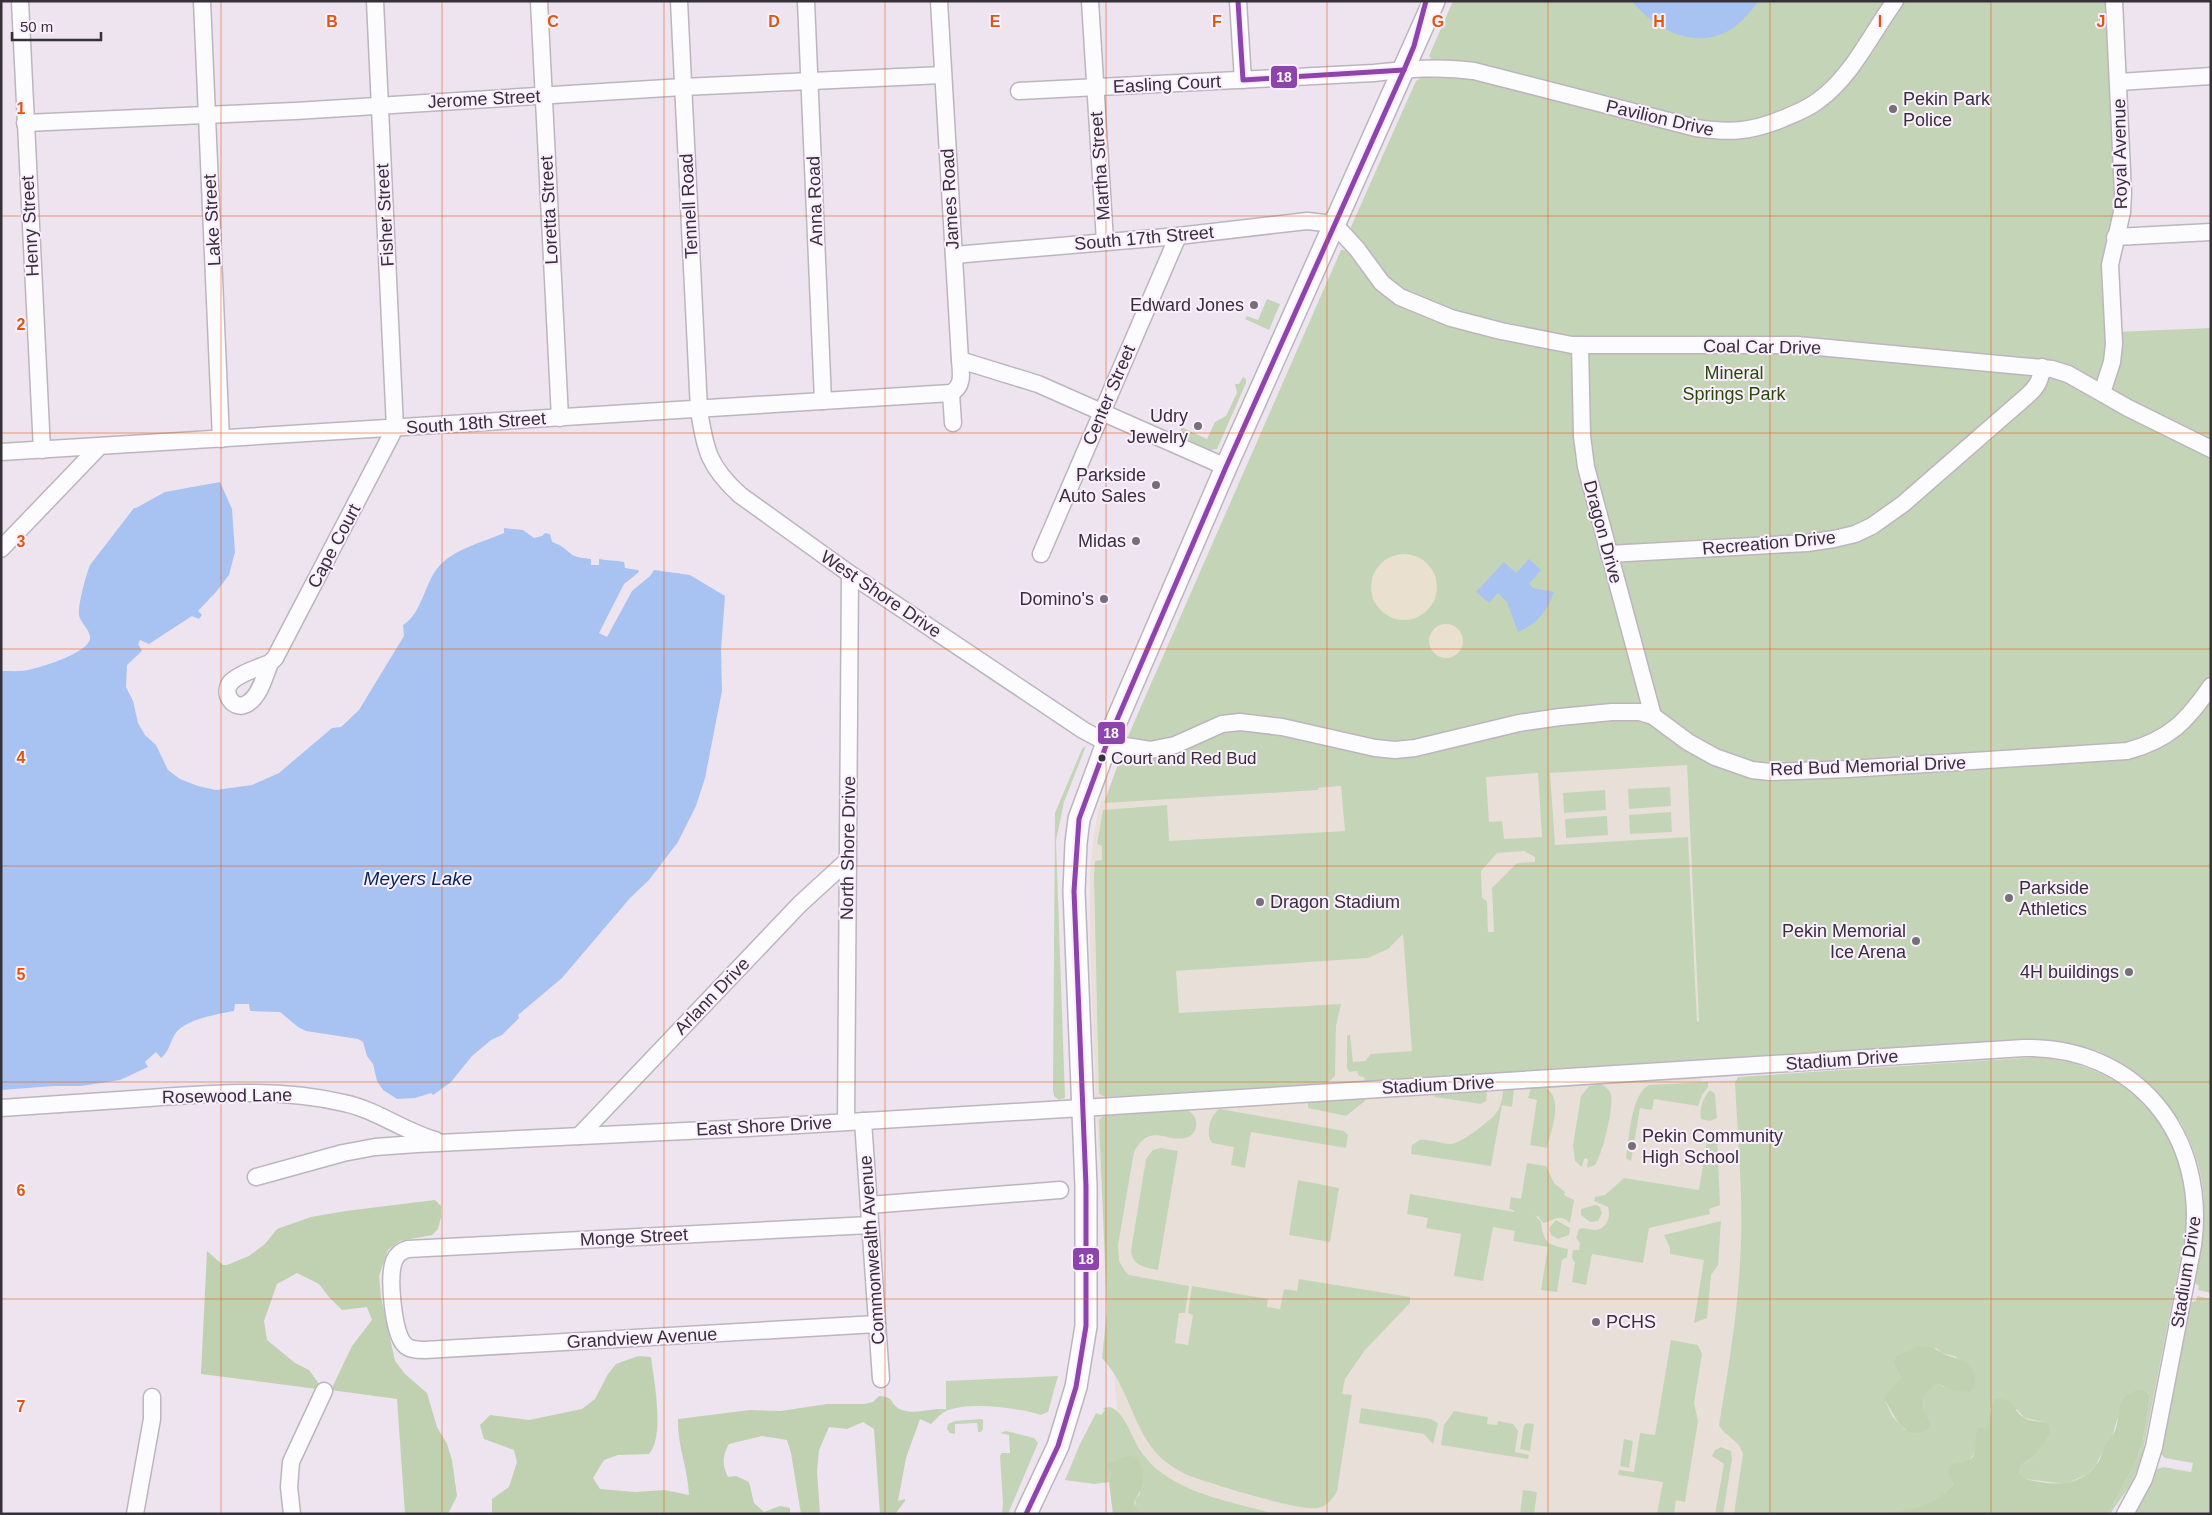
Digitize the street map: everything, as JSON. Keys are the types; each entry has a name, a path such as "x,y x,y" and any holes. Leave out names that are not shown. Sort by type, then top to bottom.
{"main road":[{"path":"1026,1514 1058,1446 1076,1387 1082,1356 1087,1297 1083,1108 1074,891 1076,843 1082,807 1107,743 1226,468 1434,1"}],"street":[{"name":"Henry Street","path":"20,1 42,450"},
{"name":"Lake Street","path":"202,1 222,439"},
{"name":"Fisher Street","path":"376,1 395,428"},
{"name":"Loretta Street","path":"539,1 560,418"},
{"name":"Tennell Road","path":"679,1 698,410"},
{"name":"Anna Road","path":"806,1 823,401"},
{"name":"James Road","path":"939,1 961,382 955,391 951,393"},
{"name":"Martha Street","path":"1090,1 1105,241"},
{"path":"1238,1 1243,80"},
{"path":"1414,46 1426,1"},
{"name":"Pavilion Drive","path":"1404,70 1445,68 1474,71 1696,128 1721,132 1745,131 1801,111 1832,89 1852,65 1895,1"},
{"name":"Royal Avenue","path":"2102,393 2113,353 2110,265 2122,212 2123,194 2114,1"},
{"name":"Easling Court","path":"1019,91 1404,70"},
{"name":"Jerome Street","path":"25,123 380,106 683,87 943,75"},
{"path":"2119,82 2211,76"},
{"name":"South 17th Street","path":"954,255 1178,236 1307,221 1334,224"},
{"name":"Coal Car Drive","path":"1334,224 1357,249 1382,283 1408,301 1462,322 1580,345 1798,345 2042,368 2068,374 2211,449"},
{"path":"2115,237 2211,232"},
{"name":"Center Street","path":"1041,554 1178,236"},
{"name":"Dragon Drive","path":"1580,345 1582,446 1586,467 1653,716"},
{"path":"960,360 1038,384 1226,468"},
{"name":"Recreation Drive","path":"1609,554 1807,543 1855,534 1882,520 1903,504 2028,395 2038,384 2042,368"},
{"path":"951,393 953,423"},
{"name":"South 18th Street","path":"1,452 98,448 951,393"},
{"name":"West Shore Drive","path":"698,410 706,448 713,465 725,482 740,495 850,574 1083,730 1107,743"},
{"name":"Cape Court","path":"270,663 395,428"},
{"path":"1,549 98,448"},
{"name":"North Shore Drive","path":"846,1122 850,574"},
{"name":"Red Bud Memorial Drive","path":"1107,743 1135,749 1166,748 1222,724 1240,722 1274,726 1375,748 1395,750 1415,748 1519,723 1560,716 1640,712 1653,716 1696,747 1715,757 1752,770 1791,772 1849,770 2107,754 2127,751 2148,746 2175,729 2194,710 2211,686"},
{"name":"Arlann Drive","path":"579,1136 800,904 848,860"},
{"name":"Stadium Drive","path":"1083,1108 2024,1048 2048,1048 2095,1060 2117,1071 2139,1086 2150,1095 2166,1116 2186,1154 2193,1182 2196,1206 2193,1245 2154,1447 2144,1480 2125,1514"},
{"name":"Rosewood Lane","path":"1,1108 195,1094 284,1093 356,1105 377,1113 425,1137 444,1143"},
{"name":"East Shore Drive","path":"256,1177 352,1152 376,1148 1083,1108"},
{"name":"Commonwealth Avenue","path":"863,1121 881,1379"},
{"path":"869,1206 1060,1190"},
{"name":"Monge Street","path":"408,1347 397,1334 394,1320 392,1273 394,1260 398,1254 413,1248 870,1225"},
{"name":"Grandview Avenue","path":"408,1347 425,1350 877,1324"},
{"path":"292,1514 289,1487 291,1462 324,1391"},
{"path":"135,1514 152,1419 152,1397"}],"shaded area":[{"name":"Pekin Community High School","path":"1687,764 1702,1082 2043,1060 2105,1514 1124,1514 1096,1110 1090,943 1090,874 1094,832 1101,801"}],"green space":[{"name":"Mineral Springs Park","path":"1453,1 2114,1 2119,222 2114,332 2211,328 2211,1293 2198,1290 2199,1286 2195,1283 2202,1239 2204,1200 2202,1180 2197,1161 2179,1119 2177,1120 2152,1086 2098,1051 2046,1040 1365,1081 1364,1077 1359,1076 1357,1071 1349,1072 1347,1068 1347,1036 1350,1034 1353,1062 1365,1061 1371,1054 1412,1051 1403,934 1388,949 1368,958 1176,971 1179,1013 1341,1004 1336,1026 1335,1076 1326,1084 1105,1097 1099,1094 1094,876 1095,861 1102,860 1102,846 1097,844 1103,810 1167,805 1169,841 1345,831 1341,786 1318,788 1318,790 1104,803 1129,734 1341,250 1346,250 1353,233 1350,229 1416,81 1422,77 1431,58 1429,56","holes":["1687,765 1699,1021 1697,1022 1688,837 1555,845 1550,773","1538,773 1542,837 1504,839 1502,821 1489,822 1486,777","1524,851 1535,857 1535,862 1517,863 1492,888 1494,932 1488,932 1487,901 1482,898 1481,871 1497,853"]},
{"path":"1267,299 1280,304 1269,330 1245,319 1247,316 1258,320"},
{"path":"1243,377 1246,379 1246,383 1217,449 1209,450 1181,436 1181,427 1207,439 1215,422 1226,416 1237,393 1235,384 1239,384"},
{"path":"1086,746 1064,802 1056,841 1065,1098 1059,1100 1054,1096 1053,1091 1055,813 1082,749"},
{"path":"1670,787 1671,806 1629,809 1628,789"},
{"path":"1605,790 1606,810 1564,813 1563,793"},
{"path":"1671,812 1672,832 1630,834 1629,815"},
{"path":"1607,816 1608,835 1566,838 1565,819"},
{"path":"2037,1057 2072,1063 2103,1075 2130,1091 2152,1112 2169,1138 2180,1167 2186,1200 2185,1236 2141,1461 2131,1484 2110,1514 2107,1514 2135,1465 2143,1441 2150,1396 2145,1390 2140,1389 2117,1420 2111,1441 2104,1448 2096,1465 2087,1474 2066,1484 2025,1479 2019,1472 2021,1465 2035,1455 2051,1433 2049,1423 2024,1418 2017,1409 1990,1408 1990,1421 1987,1428 1978,1428 1976,1451 1951,1478 1953,1485 1944,1495 1931,1504 1887,1514 1734,1514 1743,1454 1739,1445 1719,1425 1739,1283 1741,1195 1735,1083 1738,1077","holes":["1936,1348 1942,1353 1957,1357 1944,1387 1938,1384 1926,1393 1923,1400 1925,1415 1905,1430 1892,1416 1885,1400 1901,1377 1898,1371"]},
{"path":"1708,1082 1708,1087 1702,1095 1698,1106 1654,1099 1652,1110 1640,1108 1631,1161 1626,1158 1632,1118 1638,1098 1643,1090 1649,1085"},
{"path":"1601,1084 1608,1089 1611,1095 1609,1120 1598,1160 1595,1165 1587,1168 1588,1160 1586,1158 1582,1167 1575,1161 1573,1145 1581,1096 1589,1086"},
{"path":"1544,1087 1554,1098 1555,1106 1547,1148 1530,1145 1537,1100 1528,1098 1531,1088"},
{"path":"1503,1089 1514,1089 1512,1107 1502,1105 1491,1166 1411,1154 1412,1145 1420,1140 1451,1144 1462,1140 1475,1131 1497,1112 1502,1101"},
{"path":"1710,1090 1715,1094 1717,1118 1710,1121 1701,1119 1701,1111 1705,1096"},
{"path":"1487,1091 1486,1101 1481,1104 1435,1097 1434,1094"},
{"path":"1364,1099 1365,1101 1346,1116 1308,1108 1308,1102"},
{"path":"1220,1109 1344,1131 1348,1135 1346,1148 1251,1132 1245,1168 1231,1165 1234,1147 1212,1143 1209,1135 1211,1120"},
{"path":"1186,1110 1191,1112 1196,1120 1196,1129 1190,1136 1178,1139 1152,1135 1140,1143 1134,1152 1118,1245 1119,1261 1129,1275 1189,1286 1185,1313 1179,1313 1175,1343 1188,1345 1193,1315 1188,1313 1192,1286 1268,1299 1267,1307 1280,1309 1284,1289 1297,1291 1299,1279 1410,1297 1410,1303 1365,1350 1345,1379 1342,1394 1352,1395 1337,1491 1334,1497 1324,1506 1308,1508 1253,1496 1185,1474 1169,1464 1160,1457 1143,1434 1119,1381 1102,1358 1107,1311 1099,1120 1103,1116 1109,1115"},
{"path":"1708,1133 1717,1135 1720,1205 1709,1209 1710,1214 1649,1228 1643,1263 1592,1254 1586,1285 1572,1282 1575,1263 1572,1258 1573,1250 1579,1250 1580,1243 1576,1238 1579,1229 1599,1229 1605,1225 1609,1215 1608,1207 1594,1201 1595,1197 1605,1195 1624,1178 1699,1190"},
{"path":"1161,1148 1178,1151 1158,1270 1144,1267 1137,1263 1131,1251 1146,1159 1153,1150"},
{"path":"1527,1163 1546,1166 1554,1183 1565,1192 1564,1195 1574,1200 1570,1223 1563,1218 1556,1218 1543,1223 1535,1215 1541,1222 1545,1239 1556,1246 1568,1249 1567,1257 1562,1260 1557,1292 1541,1290 1548,1247 1513,1241 1515,1231 1493,1227 1483,1281 1454,1276 1461,1234 1426,1228 1428,1218 1407,1214 1410,1194 1514,1212 1514,1210 1509,1209 1511,1197 1521,1199"},
{"path":"1298,1180 1339,1188 1330,1242 1289,1235"},
{"path":"435,1200 441,1206 438,1229 432,1235 400,1241 388,1250 379,1276 381,1297 395,1361 405,1374 427,1393 437,1427 447,1444 452,1460 457,1496 448,1514 405,1514 397,1399 331,1390 352,1346 372,1320 367,1307 342,1310 319,1284 297,1273 277,1284 264,1321 267,1340 295,1363 309,1370 319,1384 317,1389 201,1374 207,1251 223,1265 227,1265 249,1256 265,1244 277,1229 311,1217"},
{"path":"1595,1205 1599,1206 1602,1213 1598,1221 1590,1222 1581,1215 1581,1209"},
{"path":"1556,1220 1570,1228 1569,1235 1558,1239 1551,1235 1549,1228"},
{"path":"1721,1221 1718,1265 1711,1275 1707,1318 1694,1323 1704,1260 1670,1254 1670,1248 1664,1235"},
{"path":"2197,1296 2211,1299 2211,1514 2134,1514 2148,1491 2157,1469 2163,1467 2191,1472 2193,1463 2165,1458 2161,1454 2191,1302 2196,1301"},
{"path":"1671,1340 1698,1345 1702,1354 1694,1403 1698,1421 1685,1502 1676,1500 1674,1514 1660,1514 1657,1513 1663,1482 1618,1475 1619,1470 1634,1472 1640,1433 1655,1435"},
{"path":"1919,1346 1926,1346 1966,1363 1974,1372 1975,1387 1968,1392 1954,1390 1938,1384 1932,1388 1927,1392 1923,1401 1923,1407 1931,1424 1929,1429 1913,1433 1901,1426 1885,1400 1888,1393 1901,1377 1894,1363 1896,1356"},
{"path":"638,1356 651,1357 657,1408 654,1446 649,1454 618,1455 604,1460 593,1478 600,1489 635,1492 664,1490 689,1495 679,1438 678,1419 750,1410 781,1411 827,1404 864,1404 873,1402 879,1396 889,1398 895,1406 902,1410 918,1412 938,1409 941,1414 931,1424 920,1419 906,1458 898,1501 905,1499 905,1501 895,1514 880,1514 874,1429 863,1422 847,1429 829,1427 819,1450 817,1471 820,1514 801,1514 791,1453 787,1440 762,1436 729,1444 724,1457 726,1473 728,1477 736,1476 749,1482 754,1503 764,1512 780,1506 790,1508 790,1514 624,1512 492,1514 492,1499 509,1487 517,1462 514,1450 484,1439 480,1425 490,1415 529,1420 582,1409 595,1399 608,1374 616,1364"},
{"path":"1058,1376 1048,1412 1041,1415 989,1406 960,1407 940,1415 938,1409 946,1409 946,1381"},
{"path":"2140,1389 2145,1390 2150,1396 2143,1441 2135,1465 2107,1514 1887,1514 1930,1503 1938,1499 1953,1485 1948,1471 1952,1464 1969,1460 1973,1457 1978,1428 1987,1428 1995,1399 2007,1400 2024,1418 2049,1423 2051,1433 2035,1455 2021,1465 2019,1472 2025,1479 2054,1484 2072,1482 2089,1473 2098,1463 2104,1447 2115,1431 2123,1399"},
{"path":"1110,1407 1120,1414 1148,1461 1170,1479 1214,1498 1276,1514 1144,1514 1135,1506 1136,1499 1140,1494 1131,1455 1117,1462 1109,1469 1111,1473 1109,1482 1094,1484 1065,1480 1080,1444 1096,1413 1101,1415 1105,1410 1103,1408"},
{"path":"1361,1408 1431,1419 1438,1423 1433,1444 1424,1434 1359,1423"},
{"path":"1454,1411 1488,1417 1487,1424 1497,1425 1498,1421 1513,1424 1518,1431 1515,1452 1529,1455 1528,1459 1441,1445 1444,1425"},
{"path":"983,1420 983,1429 981,1432 978,1432 977,1423 955,1424 955,1434 950,1433 947,1429 948,1424 955,1421"},
{"path":"1527,1423 1534,1424 1530,1451 1520,1449 1524,1425"},
{"path":"1006,1431 1034,1438 1038,1443 1008,1514 1002,1514 1000,1456 1002,1453 1010,1453 1009,1435 1000,1433"},
{"path":"1624,1439 1633,1441 1629,1468 1620,1466"},
{"path":"1721,1447 1731,1451 1732,1459 1723,1514 1715,1514 1724,1464 1712,1456 1715,1450"},
{"path":"1131,1455 1138,1459 1143,1477 1142,1486 1134,1503 1144,1514 1113,1514 1109,1482 1111,1473 1107,1464"},
{"path":"1523,1490 1537,1492 1534,1514 1520,1514"}],"sand":[{"path":"1404,554 1416,557 1427,564 1434,575 1437,587 1434,599 1427,610 1416,617 1404,620 1392,617 1381,610 1374,599 1371,587 1374,575 1381,564 1392,557"},
{"path":"1446,624 1453,625 1458,629 1462,634 1462,648 1458,653 1453,657 1446,658 1439,657 1434,653 1430,648 1429,641 1430,634 1434,629 1439,625"}],"water":[{"path":"1632,1 1759,1 1733,28 1715,36 1702,38 1676,34 1663,28 1641,11"},
{"name":"Meyers Lake","path":"220,482 232,509 235,552 229,575 198,611 202,615 199,619 192,616 149,644 140,640 138,644 142,651 127,665 126,687 133,701 138,723 145,735 156,745 168,770 180,779 198,786 216,790 252,785 279,773 332,728 341,727 359,710 404,636 403,625 414,614 436,570 450,557 467,547 504,533 504,528 523,530 534,538 545,533 550,534 552,542 574,556 591,559 591,565 599,565 599,559 618,561 624,562 625,568 638,570 639,572 624,584 599,633 607,637 632,591 650,576 654,570 690,575 725,596 721,650 722,691 705,778 696,806 678,842 649,880 630,898 562,978 518,1015 519,1018 502,1035 491,1040 472,1056 451,1082 433,1095 431,1093 415,1098 397,1099 383,1090 377,1081 373,1064 367,1056 363,1042 358,1039 306,1031 280,1012 250,1011 249,1004 235,1004 234,1011 202,1018 186,1024 175,1034 164,1056 161,1058 156,1052 145,1062 148,1067 120,1080 81,1086 1,1090 1,671 25,671 46,665 74,654 87,644 90,636 80,618 79,610 88,570 134,508 165,492"},
{"path":"1529,559 1541,570 1529,584 1533,588 1554,592 1545,611 1536,621 1518,632 1507,602 1498,593 1489,603 1476,592 1504,562 1516,573"}],"transit line":[{"name":"18","path":"1238,1 1243,80 1404,70"},
{"name":"18","path":"1026,1514 1058,1446 1076,1387 1086,1326 1086,1186 1074,891 1079,819 1107,743 1226,467 1404,70 1414,46 1426,1"}],"place":[{"name":"Pekin Park Police","path":"1893,109"},
{"name":"Edward Jones","path":"1254,305"},
{"name":"Udry Jewelry","path":"1198,426"},
{"name":"Parkside Auto Sales","path":"1156,485"},
{"name":"Midas","path":"1136,541"},
{"name":"Domino's","path":"1104,599"},
{"name":"Court and Red Bud","path":"1102,758"},
{"name":"Parkside Athletics","path":"2009,898"},
{"name":"Dragon Stadium","path":"1260,902"},
{"name":"Pekin Memorial Ice Arena","path":"1916,941"},
{"name":"4H buildings","path":"2129,972"},
{"name":"Pekin Community High School","path":"1632,1146"},
{"name":"PCHS","path":"1596,1322"}]}
